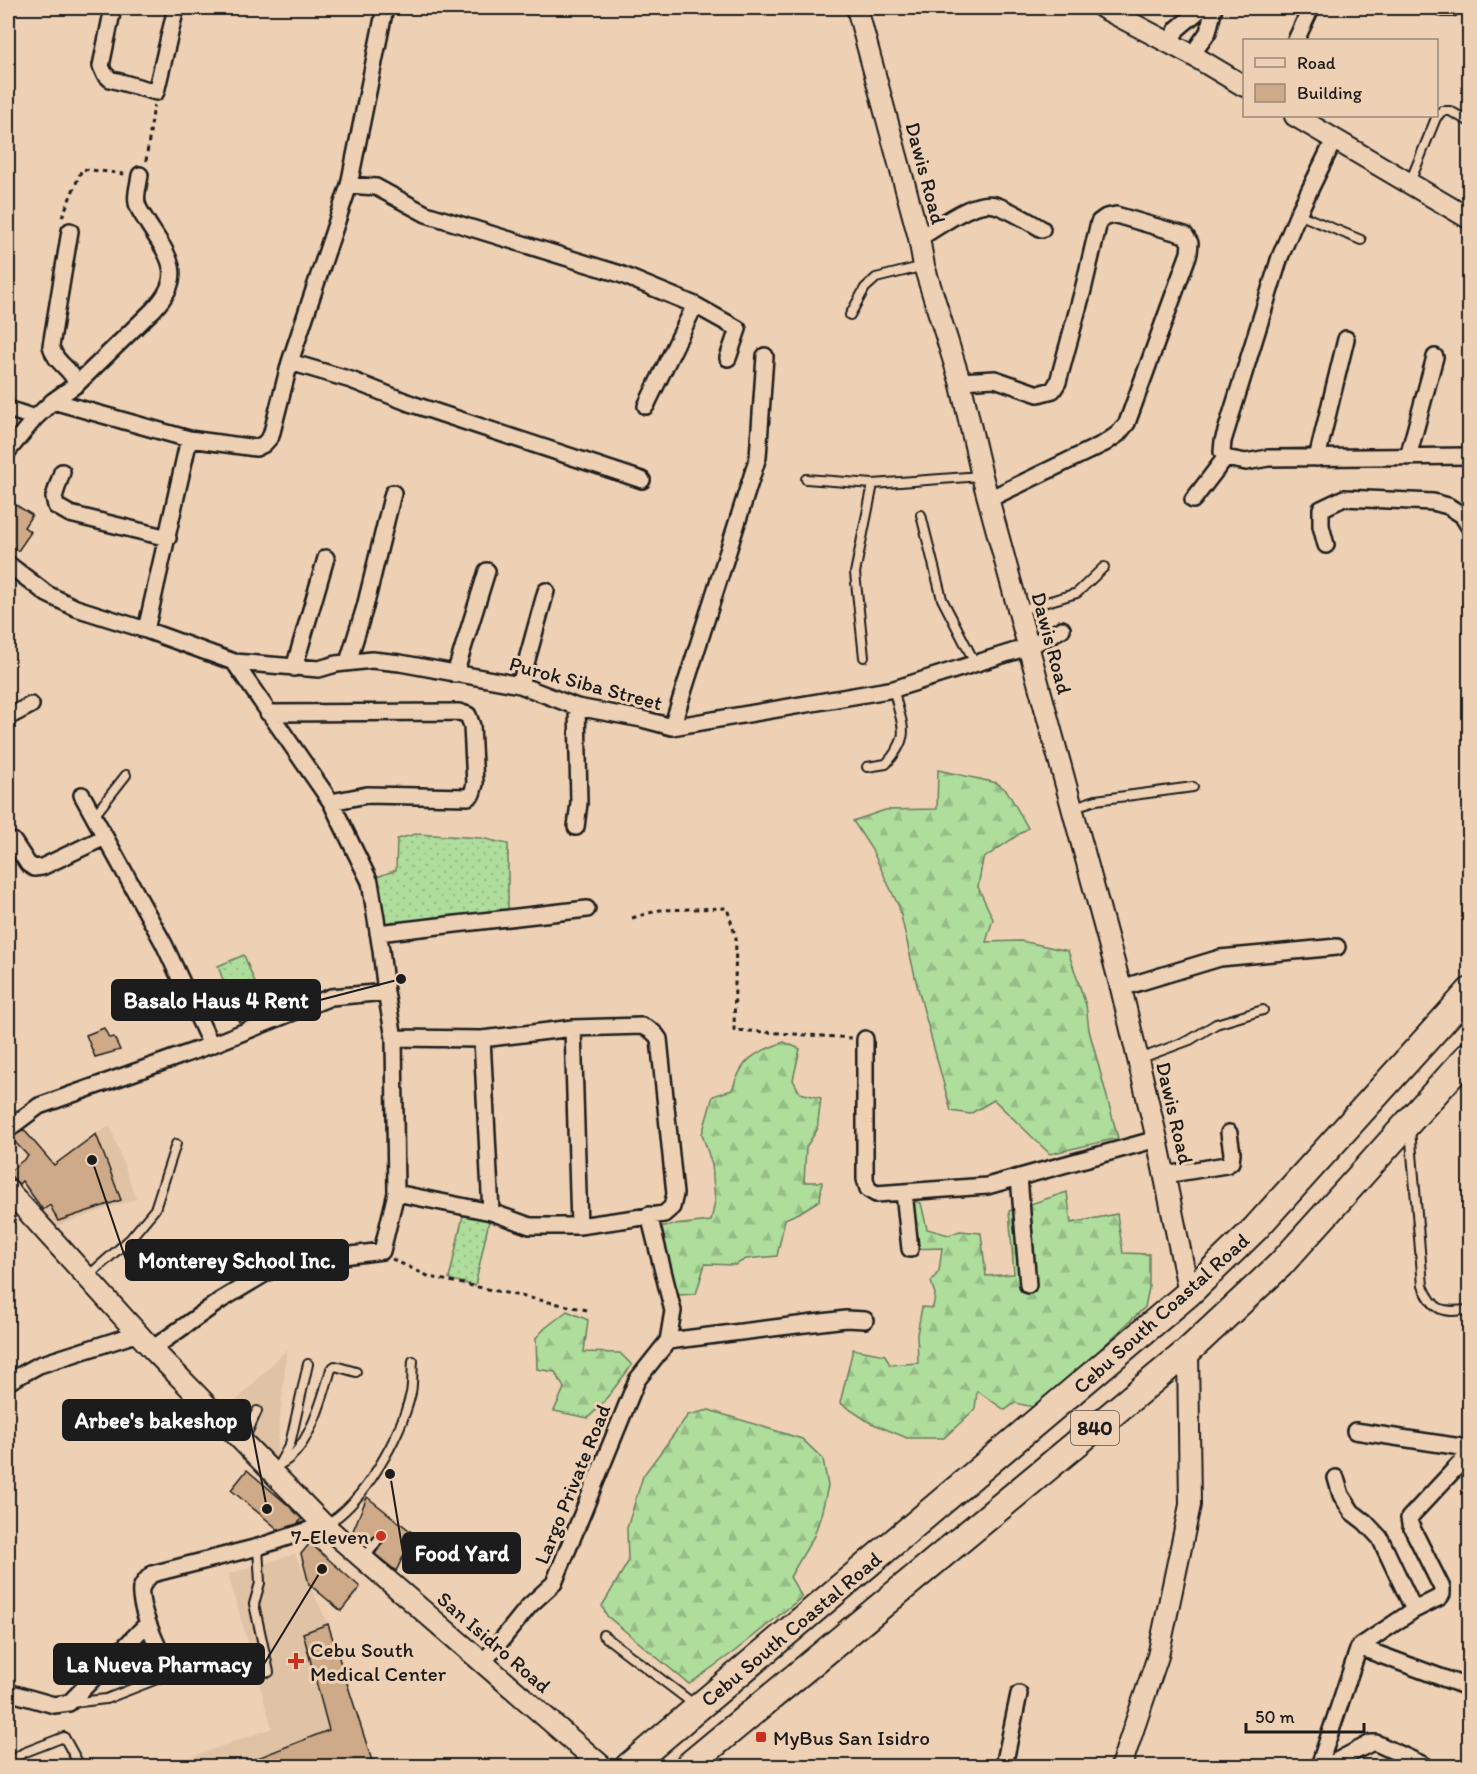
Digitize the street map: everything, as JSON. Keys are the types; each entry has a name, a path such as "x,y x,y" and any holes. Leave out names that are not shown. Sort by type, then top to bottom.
{"highway":[{"name":"Cebu South Coastal Road","path":"629,1767 1190,1293 1255,1229 1470,991"},
{"name":"Cebu South Coastal Road","path":"688,1767 1188,1351 1280,1265 1470,1054"}],"street":[{"path":"113,8 101,66 104,74 110,79 156,92 176,8"},
{"name":"Dawis Road","path":"857,8 919,238 924,266 960,381 982,476 1120,988 1157,1138 1190,1293"},
{"path":"1103,8 1243,85"},
{"path":"1170,43 1177,29 1202,8"},
{"path":"1192,55 1208,32 1214,8"},
{"path":"1296,39 1311,8"},
{"path":"1442,8 1452,8"},
{"path":"53,401 189,439 256,448 264,444 271,435 291,362 349,185 384,13"},
{"path":"1297,117 1470,219"},
{"path":"1225,458 1222,452 1223,441 1280,257 1335,138"},
{"path":"8,450 35,418 53,401 77,384 153,310 170,287 171,264 167,253 137,204 140,175"},
{"path":"349,185 376,188 426,214 620,274 695,305 738,329 728,357"},
{"path":"919,238 961,213 980,205 995,205 1042,229"},
{"path":"960,381 995,379 1038,394 1053,390 1058,382 1099,222 1116,215 1185,235 1190,243 1189,253 1127,423 1118,434 1105,443 989,499"},
{"path":"70,231 51,346 54,357 72,374 77,384"},
{"path":"646,406 695,305"},
{"path":"1317,458 1346,339"},
{"path":"672,727 758,457 765,356"},
{"path":"1408,457 1435,357"},
{"path":"291,362 351,380 423,407 642,480"},
{"path":"8,409 35,418"},
{"path":"146,630 189,439"},
{"path":"1225,458 1246,462 1268,458 1470,456"},
{"path":"1193,500 1225,458"},
{"path":"62,472 54,497 56,506 77,516 168,538"},
{"path":"348,662 365,607 393,493"},
{"path":"1326,545 1321,526 1321,509 1344,498 1441,504 1462,515 1470,528"},
{"path":"294,668 326,558"},
{"name":"Purok Siba Street","path":"8,564 47,594 76,608 146,630 234,662 319,669 348,662 372,660 400,663 520,685 577,707 642,718 672,727 894,689 1028,647 1062,629"},
{"path":"455,674 487,571"},
{"path":"520,685 546,591"},
{"path":"152,1349 221,1300 281,1264 379,1253 382,1251 396,1192 394,1038 370,882 331,802 234,662"},
{"path":"8,717 31,705"},
{"path":"576,827 579,803 577,707"},
{"path":"268,713 459,712 468,716 472,726 475,784 472,794 468,797 367,795 331,802"},
{"path":"82,795 164,944 211,1045"},
{"path":"13,841 28,864 34,868 42,867 105,837"},
{"path":"378,933 587,909"},
{"path":"1120,988 1221,958 1337,947"},
{"path":"8,1129 39,1106 211,1045 331,997 386,992"},
{"path":"394,1038 482,1039 573,1028 642,1026 655,1032 660,1039 675,1194 668,1211 664,1214 579,1226 530,1226 490,1212 396,1192"},
{"path":"573,1028 579,1226"},
{"path":"482,1039 490,1212"},
{"path":"865,1039 866,1179 868,1189 876,1194 987,1186 1157,1138"},
{"path":"1165,1175 1226,1165 1231,1162 1229,1133"},
{"path":"1019,1177 1029,1285"},
{"name":"San Isidro Road","path":"8,1190 152,1349 243,1443 276,1469 324,1525 602,1767"},
{"path":"904,1192 910,1250"},
{"name":"Largo Private Road","path":"482,1664 529,1606 554,1583 637,1380 668,1341 674,1311 649,1215"},
{"path":"668,1341 846,1319 865,1320"},
{"path":"8,1382 39,1365 139,1333"},
{"path":"1122,1766 1158,1656 1190,1505 1188,1351"},
{"path":"1319,1767 1359,1647 1414,1610 1440,1598 1442,1588 1409,1518 1466,1457 1466,1451 1461,1446 1355,1431"},
{"path":"1336,1478 1341,1496 1352,1512 1380,1538 1414,1610"},
{"path":"170,1674 148,1623 141,1592 143,1582 152,1574 258,1547 324,1525"},
{"path":"8,1692 54,1705 69,1703 148,1623"},
{"path":"1359,1647 1470,1688"},
{"path":"1004,1767 1019,1694"},
{"path":"1327,1767 1371,1743 1376,1743 1426,1767"}],"lane":[{"path":"1438,116 1442,111 1450,111 1470,122"},
{"path":"1409,184 1437,117"},
{"path":"1298,214 1361,240"},
{"path":"850,315 865,288 876,278 924,266"},
{"path":"806,479 873,484 982,476"},
{"path":"864,657 855,573 873,484"},
{"path":"921,515 942,599 975,663"},
{"path":"1018,610 1077,593 1104,567"},
{"path":"867,767 885,764 900,746 904,726 894,689"},
{"path":"94,816 126,775"},
{"path":"1072,807 1096,800 1193,787"},
{"path":"1138,1059 1190,1040 1216,1024 1263,1010"},
{"path":"1410,1120 1423,1286 1435,1306 1445,1311 1470,1310"},
{"path":"87,1277 130,1239 155,1209 176,1144"},
{"path":"324,1525 339,1517 366,1487 391,1443 406,1410 411,1389 413,1360"},
{"path":"276,1469 290,1444 308,1364"},
{"path":"276,1469 286,1462 310,1433 331,1369 335,1366 356,1372"},
{"path":"243,1443 257,1411"},
{"path":"363,1560 377,1541"},
{"path":"258,1547 260,1583 254,1604 269,1672"},
{"path":"603,1635 699,1707"},
{"path":"69,1703 106,1699 170,1674 192,1671"},
{"path":"8,1763 23,1753 64,1737 80,1767"}],"path":[{"path":"70,231 60,223 82,169 140,175 146,161 156,92"},
{"path":"632,918 660,910 727,908 736,938 734,1030 865,1039"},
{"path":"379,1253 430,1277 587,1310"}],"shaded area":[{"path":"110,1126 136,1199 51,1228 21,1191"},
{"path":"287,1349 275,1470 223,1414"},
{"name":"Cebu South Medical Center","path":"295,1554 328,1624 374,1766 166,1766 272,1728 228,1574"}],"green space":[{"path":"938,770 997,783 1007,791 1028,828 983,859 978,887 993,919 986,942 1021,941 1068,951 1086,1005 1089,1030 1118,1138 1050,1154 994,1100 970,1114 951,1111 917,985 899,907 872,850 853,821 885,810 937,809"},
{"path":"416,834 481,838 508,844 508,913 381,929 369,880 396,870 397,839"},
{"path":"244,955 267,1013 251,1018 247,1004 234,1011 218,966"},
{"path":"784,1042 800,1049 793,1080 800,1093 821,1098 817,1130 806,1147 804,1182 822,1182 820,1200 785,1219 777,1256 746,1259 735,1265 705,1264 696,1294 678,1295 656,1227 711,1221 715,1201 712,1165 702,1134 713,1096 732,1090 740,1070 750,1058"},
{"path":"1067,1192 1071,1223 1117,1214 1123,1253 1149,1254 1149,1288 1145,1307 1038,1408 1015,1403 1005,1410 977,1391 975,1409 944,1438 907,1438 869,1422 840,1403 853,1349 885,1355 890,1365 918,1363 917,1334 922,1307 933,1308 935,1294 931,1282 939,1271 942,1248 910,1249 913,1201 921,1203 927,1229 949,1235 960,1231 981,1233 986,1276 1014,1274 1009,1211"},
{"path":"464,1211 490,1216 475,1286 449,1279"},
{"path":"567,1311 588,1320 584,1352 620,1353 632,1365 602,1404 588,1418 554,1411 564,1388 555,1372 537,1369 536,1338"},
{"path":"709,1410 802,1439 823,1459 828,1486 814,1536 790,1577 802,1597 735,1651 689,1684 607,1616 602,1606 628,1562 627,1528 643,1476 688,1415"}],"building":[{"path":"8,500 32,515 24,527 31,532 18,551 8,544"},
{"path":"247,1004 250,1016 239,1022 234,1011"},
{"path":"104,1028 109,1038 114,1037 120,1050 95,1057 86,1035"},
{"path":"24,1130 54,1165 96,1134 121,1200 58,1221 50,1205 43,1210 22,1181 19,1184 8,1173 28,1156 11,1138"},
{"path":"247,1470 302,1519 297,1524 279,1530 231,1490"},
{"name":"7-Eleven","path":"367,1497 414,1534 396,1571 375,1554 383,1542 381,1537 374,1536 366,1546 352,1533"},
{"path":"310,1543 360,1587 341,1611 309,1584 301,1554"},
{"path":"328,1624 374,1767 235,1767 329,1730 303,1633"}],"place":[{"name":"Basalo Haus 4 Rent","path":"401,979"},
{"name":"Monterey School Inc.","path":"92,1160"},
{"name":"Food Yard","path":"390,1474"},
{"name":"Arbee's bakeshop","path":"267,1509"},
{"name":"7-Eleven","path":"381,1536"},
{"name":"La Nueva Pharmacy","path":"322,1569"},
{"name":"Cebu South Medical Center","path":"296,1661"},
{"name":"MyBus San Isidro","path":"761,1737"}]}
